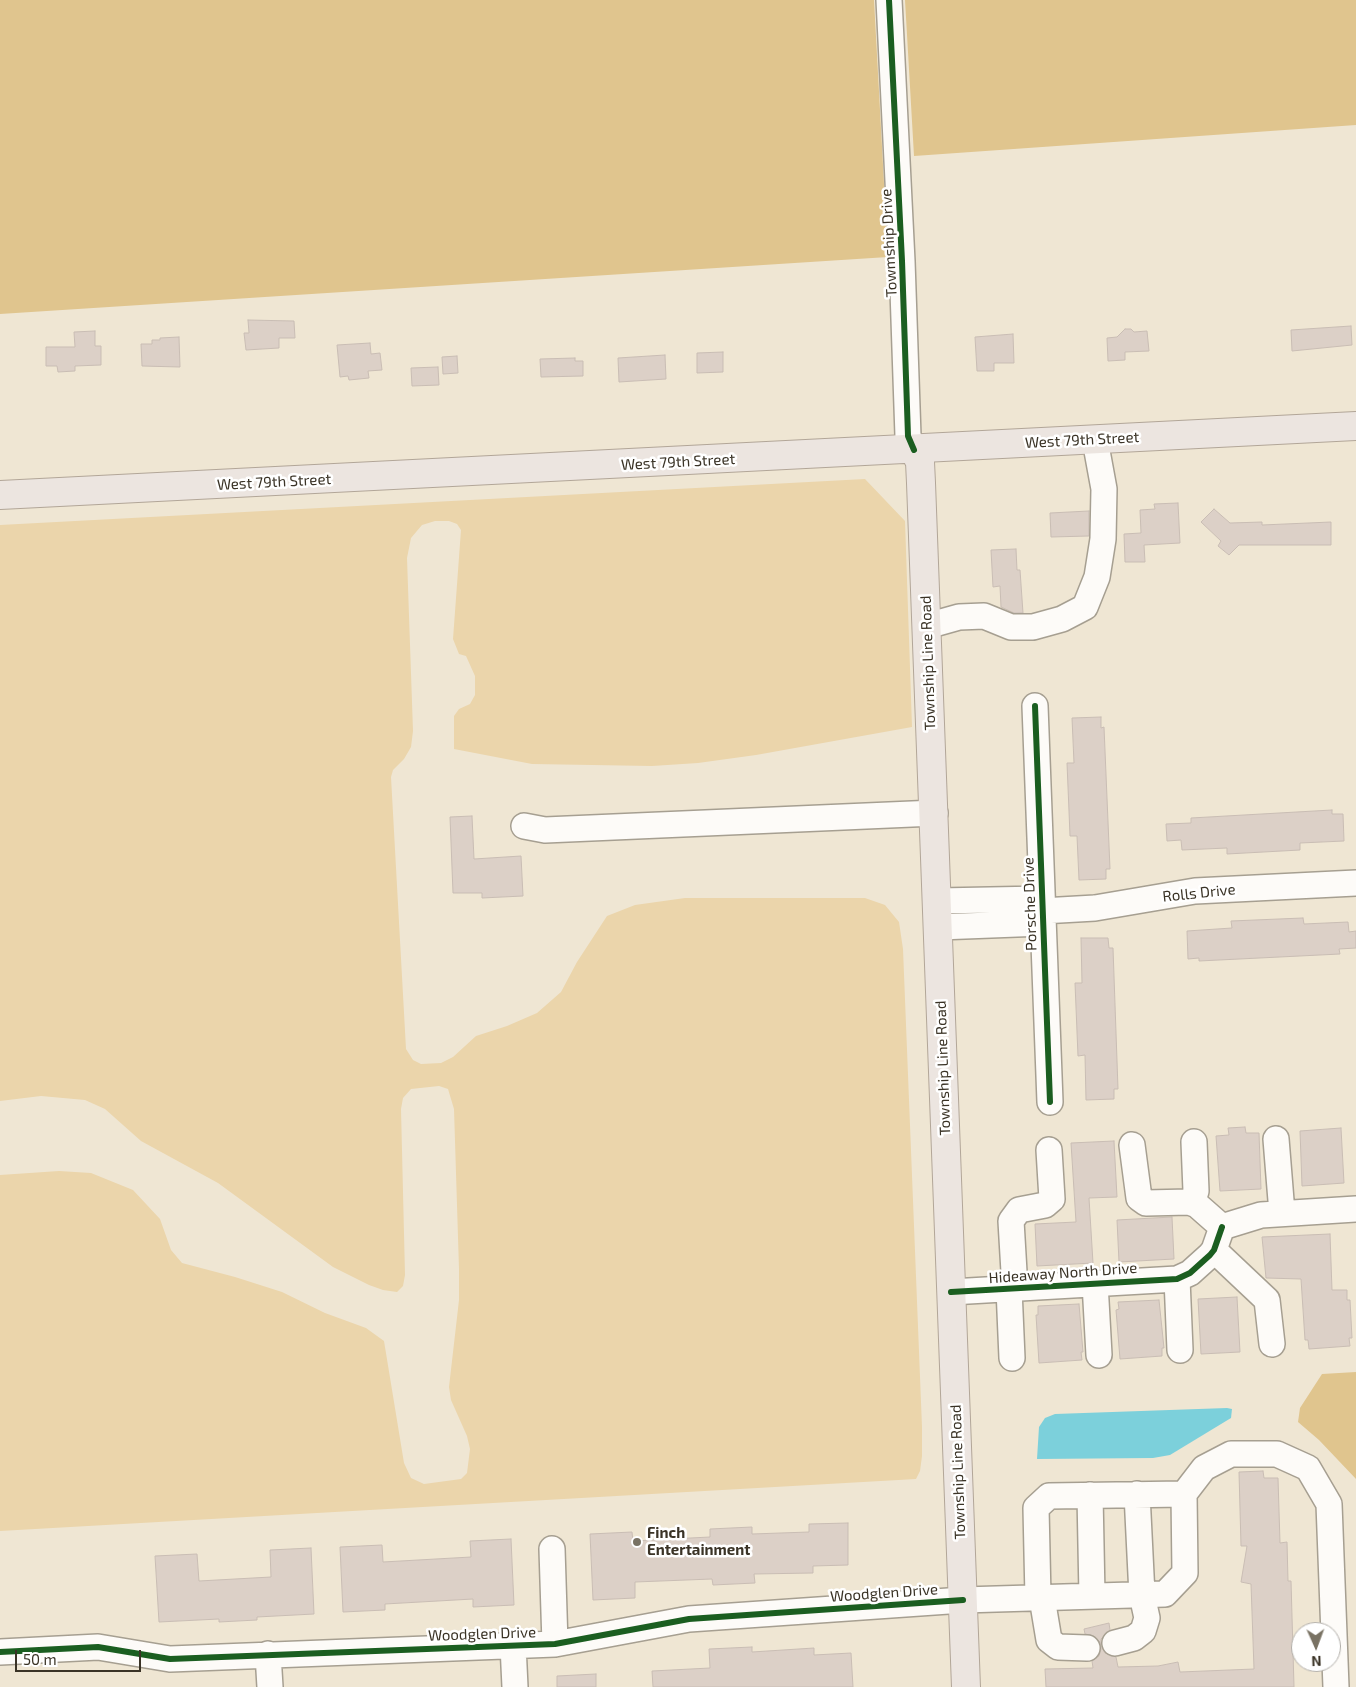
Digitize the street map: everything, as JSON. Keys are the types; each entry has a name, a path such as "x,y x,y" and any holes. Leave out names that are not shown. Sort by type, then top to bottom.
{"main road":[{"name":"West 79th Street","path":"0,496 1356,426"},
{"name":"Township Line Road","path":"914,450 920,462 935,813 966,1687"}],"street":[{"name":"Towmship Drive","path":"889,0 902,261 908,436 914,450"},
{"path":"927,626 959,617 984,616 1011,627 1033,626 1062,618 1085,607 1097,577 1103,539 1104,488 1095,440"},
{"name":"Porsche Drive","path":"1035,706 1050,1102"},
{"path":"524,826 545,830 935,813"},
{"name":"Rolls Drive","path":"938,914 1095,908 1195,891 1356,883"},
{"path":"1276,1139 1282,1213"},
{"path":"1192,1203 1196,1191 1194,1142"},
{"path":"1132,1145 1139,1198 1146,1203 1184,1200 1192,1203 1267,1300 1272,1344"},
{"path":"1012,1358 1011,1221 1019,1210 1045,1205 1052,1199 1049,1150"},
{"path":"1180,1350 1177,1279 1195,1269 1218,1239 1247,1218 1282,1213 1356,1209"},
{"name":"Hideaway North Drive","path":"951,1292 1177,1279"},
{"path":"1096,1284 1099,1355"},
{"path":"1087,1648 1058,1647 1049,1640 1040,1598 1036,1508 1050,1496 1184,1494 1204,1468 1232,1454 1277,1454 1308,1468 1329,1504 1336,1687"},
{"path":"1115,1643 1134,1638 1143,1632 1147,1618 1142,1595 1137,1494"},
{"name":"Woodglen Drive","path":"0,1652 98,1647 170,1659 555,1644 689,1619 963,1600 1165,1594 1185,1573 1184,1494"},
{"path":"1090,1495 1092,1596"},
{"path":"552,1549 555,1644"},
{"path":"514,1645 515,1687"},
{"path":"268,1654 270,1687"}],"shaded area":[{"path":"0,0 874,0 888,257 0,314"},
{"path":"905,0 1356,0 1356,125 914,156"},
{"path":"865,479 905,521 912,727 756,755 698,763 652,766 532,764 454,749 454,716 459,709 470,704 475,695 475,676 466,656 459,654 453,639 461,530 457,524 449,521 435,521 422,525 411,538 407,558 413,731 411,747 404,759 393,770 391,777 406,1049 413,1060 421,1064 441,1063 453,1057 476,1036 507,1026 537,1013 561,992 577,962 607,916 635,905 685,898 865,898 885,905 899,922 903,949 922,1427 922,1456 920,1471 916,1479 0,1531 0,1175 59,1171 91,1173 133,1190 160,1219 171,1250 182,1263 282,1292 325,1313 366,1328 384,1341 404,1463 411,1478 424,1484 461,1479 467,1473 470,1449 467,1436 451,1400 449,1387 459,1300 459,1269 454,1109 448,1089 439,1086 411,1089 403,1098 401,1109 405,1275 403,1286 397,1292 369,1285 333,1267 218,1183 141,1141 105,1109 85,1100 41,1096 0,1101 0,525"},
{"path":"1356,1372 1356,1479 1319,1440 1298,1422 1300,1408 1322,1374"}],"water":[{"path":"1232,1409 1231,1418 1170,1455 1153,1458 1037,1459 1039,1427 1045,1418 1055,1414"}],"building":[{"path":"248,320 294,321 295,338 279,338 279,348 246,350 244,333 249,333"},
{"path":"1351,326 1352,345 1292,351 1291,330"},
{"path":"1125,329 1131,329 1134,332 1147,331 1149,351 1125,352 1125,360 1108,361 1107,338 1117,337"},
{"path":"95,331 95,346 101,346 101,365 75,366 75,371 58,372 57,366 46,366 46,347 75,347 74,332"},
{"path":"1013,334 1014,363 994,363 994,371 977,371 975,337"},
{"path":"179,337 180,367 142,366 141,344 152,344 152,340 160,340 160,338"},
{"path":"370,343 371,354 380,353 382,370 368,371 369,378 349,380 348,376 340,377 337,345"},
{"path":"723,352 723,372 697,373 697,353"},
{"path":"665,355 666,379 619,382 618,358"},
{"path":"457,356 458,373 443,374 442,357"},
{"path":"575,358 575,361 583,361 583,376 541,377 540,359"},
{"path":"438,367 439,385 412,386 411,368"},
{"path":"1178,503 1180,543 1144,545 1145,562 1125,562 1124,534 1141,533 1140,510 1155,509 1154,504"},
{"path":"1214,509 1230,523 1262,522 1262,525 1331,522 1331,545 1239,545 1229,555 1218,546 1221,541 1201,522"},
{"path":"1089,511 1089,536 1051,537 1050,513"},
{"path":"1016,549 1017,570 1020,570 1023,613 1014,613 1001,607 1000,586 993,587 991,550"},
{"path":"1101,717 1101,728 1104,727 1110,869 1106,869 1106,879 1079,880 1077,836 1070,836 1067,763 1074,763 1072,718"},
{"path":"1332,810 1332,814 1343,814 1344,841 1300,843 1300,850 1227,854 1227,848 1182,850 1181,840 1167,841 1166,824 1191,823 1191,818"},
{"path":"472,816 474,859 521,856 523,896 482,898 482,893 453,893 450,817"},
{"path":"1303,918 1304,924 1348,922 1349,932 1356,931 1356,948 1339,949 1340,954 1199,961 1199,958 1188,959 1187,931 1232,928 1231,921"},
{"path":"1081,938 1108,938 1109,948 1113,948 1118,1089 1114,1089 1114,1099 1086,1100 1085,1055 1078,1056 1075,983 1082,983"},
{"path":"1245,1127 1246,1133 1259,1133 1261,1189 1220,1191 1216,1136 1229,1135 1228,1128"},
{"path":"1341,1128 1344,1183 1302,1186 1300,1131"},
{"path":"1114,1141 1117,1197 1089,1198 1093,1263 1037,1266 1035,1224 1076,1222 1071,1143"},
{"path":"1172,1217 1174,1259 1119,1262 1117,1220"},
{"path":"1330,1234 1332,1290 1347,1290 1347,1300 1350,1300 1352,1338 1349,1338 1350,1346 1309,1349 1308,1340 1305,1340 1301,1279 1266,1278 1262,1237"},
{"path":"1237,1297 1240,1352 1201,1354 1198,1299"},
{"path":"1159,1300 1164,1348 1162,1348 1162,1356 1120,1359 1116,1310 1119,1309 1118,1302"},
{"path":"1079,1304 1082,1360 1039,1363 1036,1315 1038,1315 1038,1306"},
{"path":"1263,1471 1264,1478 1278,1478 1280,1543 1287,1542 1288,1581 1291,1581 1291,1672 1294,1672 1294,1687 1046,1687 1045,1669 1093,1668 1092,1661 1099,1656 1101,1649 1100,1642 1094,1636 1085,1634 1084,1629 1109,1623 1110,1630 1101,1639 1101,1646 1105,1653 1116,1657 1118,1667 1158,1666 1178,1662 1180,1672 1254,1669 1251,1584 1241,1582 1247,1546 1241,1546 1239,1472"},
{"path":"848,1523 848,1565 813,1566 813,1573 754,1574 755,1583 713,1585 712,1579 635,1582 635,1598 593,1600 590,1534 632,1532 633,1541 710,1537 710,1529 752,1527 752,1534 809,1532 809,1524"},
{"path":"511,1539 514,1605 473,1607 473,1599 385,1604 385,1610 343,1612 340,1547 382,1545 383,1562 471,1557 470,1541"},
{"path":"311,1548 314,1614 257,1617 257,1620 219,1622 219,1619 159,1622 155,1556 197,1554 199,1581 271,1577 270,1550"},
{"path":"752,1647 752,1652 814,1648 814,1655 851,1653 853,1687 653,1687 652,1671 710,1668 709,1649"},
{"path":"596,1674 596,1687 557,1687 557,1676"}],"cycle path":[{"path":"889,0 902,261 908,436 914,450"},
{"path":"1035,706 1050,1102"},
{"path":"951,1292 1177,1279 1190,1273 1210,1255 1214,1250 1222,1227"},
{"path":"0,1652 98,1647 170,1659 555,1644 689,1619 963,1600"}],"place":[{"name":"Finch Entertainment","path":"637,1542"}]}
